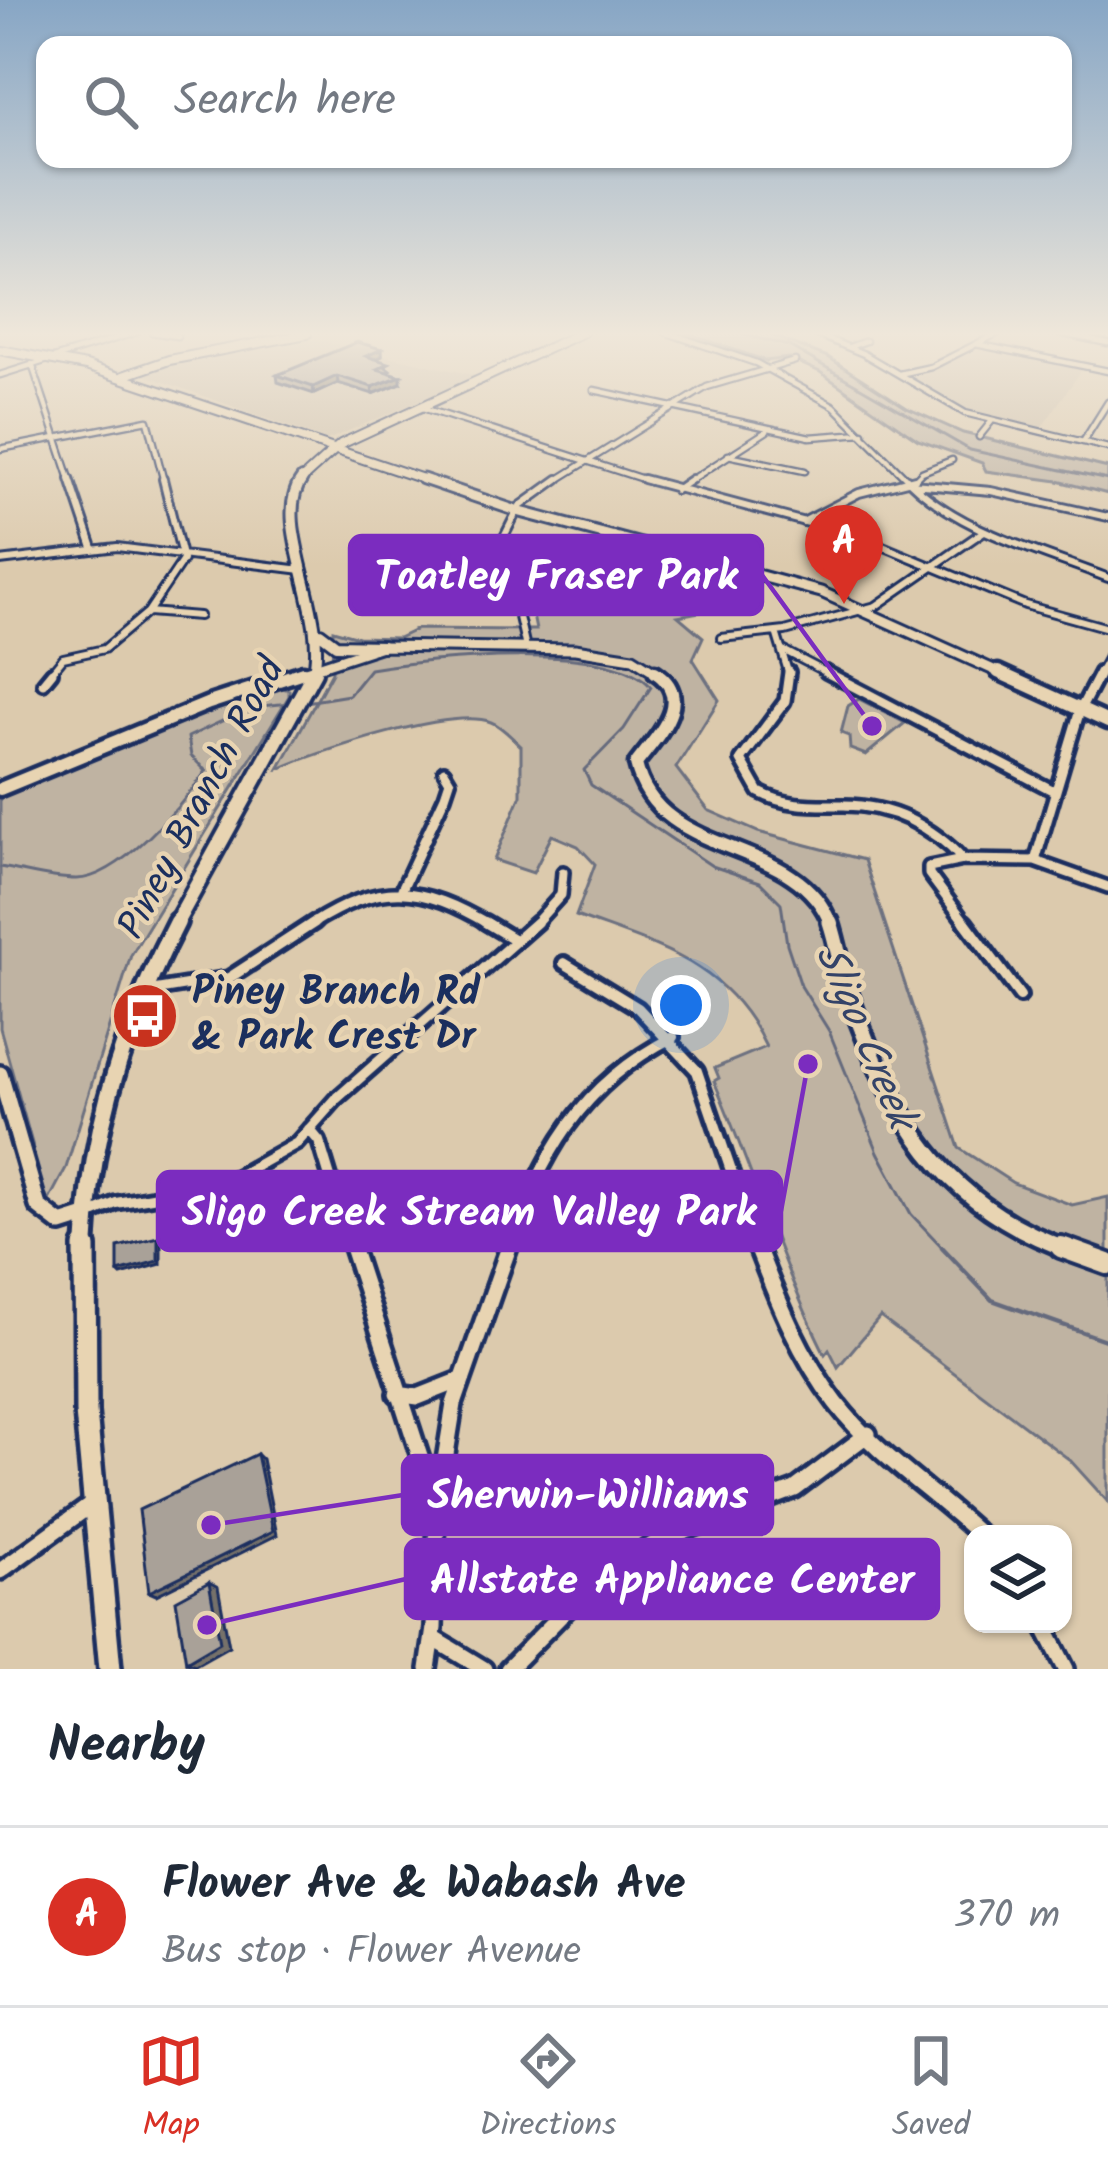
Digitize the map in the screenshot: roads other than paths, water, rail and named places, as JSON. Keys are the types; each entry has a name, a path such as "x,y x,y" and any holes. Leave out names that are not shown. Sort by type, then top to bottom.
{"main road":[{"name":"Piney Branch Road","path":"110,1669 92,1504 80,1316 86,1216 102,1126 143,992 177,920 315,670 320,633 292,524 292,496 306,473 335,449 420,410"},
{"path":"320,633 336,645 382,646"}],"street":[{"path":"48,410 93,548"},
{"path":"219,410 517,511 789,582 866,610 1108,722"},
{"path":"430,410 676,490 861,538 1025,605 1108,628"},
{"path":"526,648 516,604 525,575 502,541 517,511 585,460 671,410"},
{"path":"682,410 821,437 862,433"},
{"path":"838,410 938,507 984,531 1108,578"},
{"path":"960,410 991,422 1108,448"},
{"path":"1083,442 1103,410"},
{"path":"0,449 148,420 182,555 148,612 104,649 63,658 43,683"},
{"path":"979,437 991,422"},
{"path":"676,490 768,430"},
{"path":"728,455 806,471"},
{"path":"910,484 915,476 952,460"},
{"path":"802,522 859,493 910,484 991,491 1108,517"},
{"path":"721,638 776,632 866,610 984,531"},
{"path":"0,561 93,548 302,569"},
{"path":"148,612 199,616"},
{"path":"776,632 789,673 785,701 741,760 744,776 759,794 794,806 878,808 928,833 963,860"},
{"path":"0,789 209,703 382,646 526,648 608,652 633,658 667,680 674,709 636,764 639,786 653,805 704,838 794,876 813,892 834,937 842,975 875,1063 932,1165 964,1196 1002,1222 1108,1264"},
{"path":"783,650 1054,791"},
{"path":"1034,861 1080,710 1108,657"},
{"path":"402,889 446,796 450,781 444,771"},
{"path":"1020,996 929,874 929,867 963,860 1034,861 1108,887"},
{"path":"0,1074 3,1100 38,1206 61,1224 116,1203 222,1185 296,1143 336,1099 490,967 561,895 563,872"},
{"path":"143,992 229,979 337,908 402,889 452,903 515,940"},
{"path":"564,963 629,998 673,1037 698,1071 784,1312 822,1382 877,1448 968,1525"},
{"path":"428,1669 437,1509 461,1380 535,1172 565,1125 600,1086 636,1052 673,1037"},
{"path":"309,1130 319,1141 437,1509"},
{"path":"397,1394 418,1397 461,1380"},
{"path":"508,1669 592,1584 660,1540 795,1489 868,1435"},
{"path":"0,1571 92,1504"},
{"path":"1047,1633 1066,1669"},
{"path":"433,1638 484,1669"}],"waterway":[{"path":"900,410 970,450 1108,480"},
{"name":"Sligo Creek","path":"306,702 349,695 370,669 474,658 599,663 630,672 651,687 624,729 584,770 591,785 712,866 760,882 781,903 787,944 801,986 829,1031 878,1152 911,1214 945,1250"},
{"name":"Sligo Creek","path":"0,867 76,879 111,867 166,820 206,771 191,756 188,737 252,707 290,703"},
{"name":"Sligo Creek","path":"942,1247 992,1300 1108,1341"}],"place":[{"name":"Flower Ave & Wabash Ave","path":"844,604"},
{"name":"Toatley Fraser Park","path":"872,726"},
{"name":"Piney Branch Rd & Park Crest Dr","path":"145,1016"},
{"name":"Sligo Creek Stream Valley Park","path":"808,1064"},
{"name":"Sherwin-Williams","path":"211,1525"},
{"name":"Allstate Appliance Center","path":"207,1625"}]}
